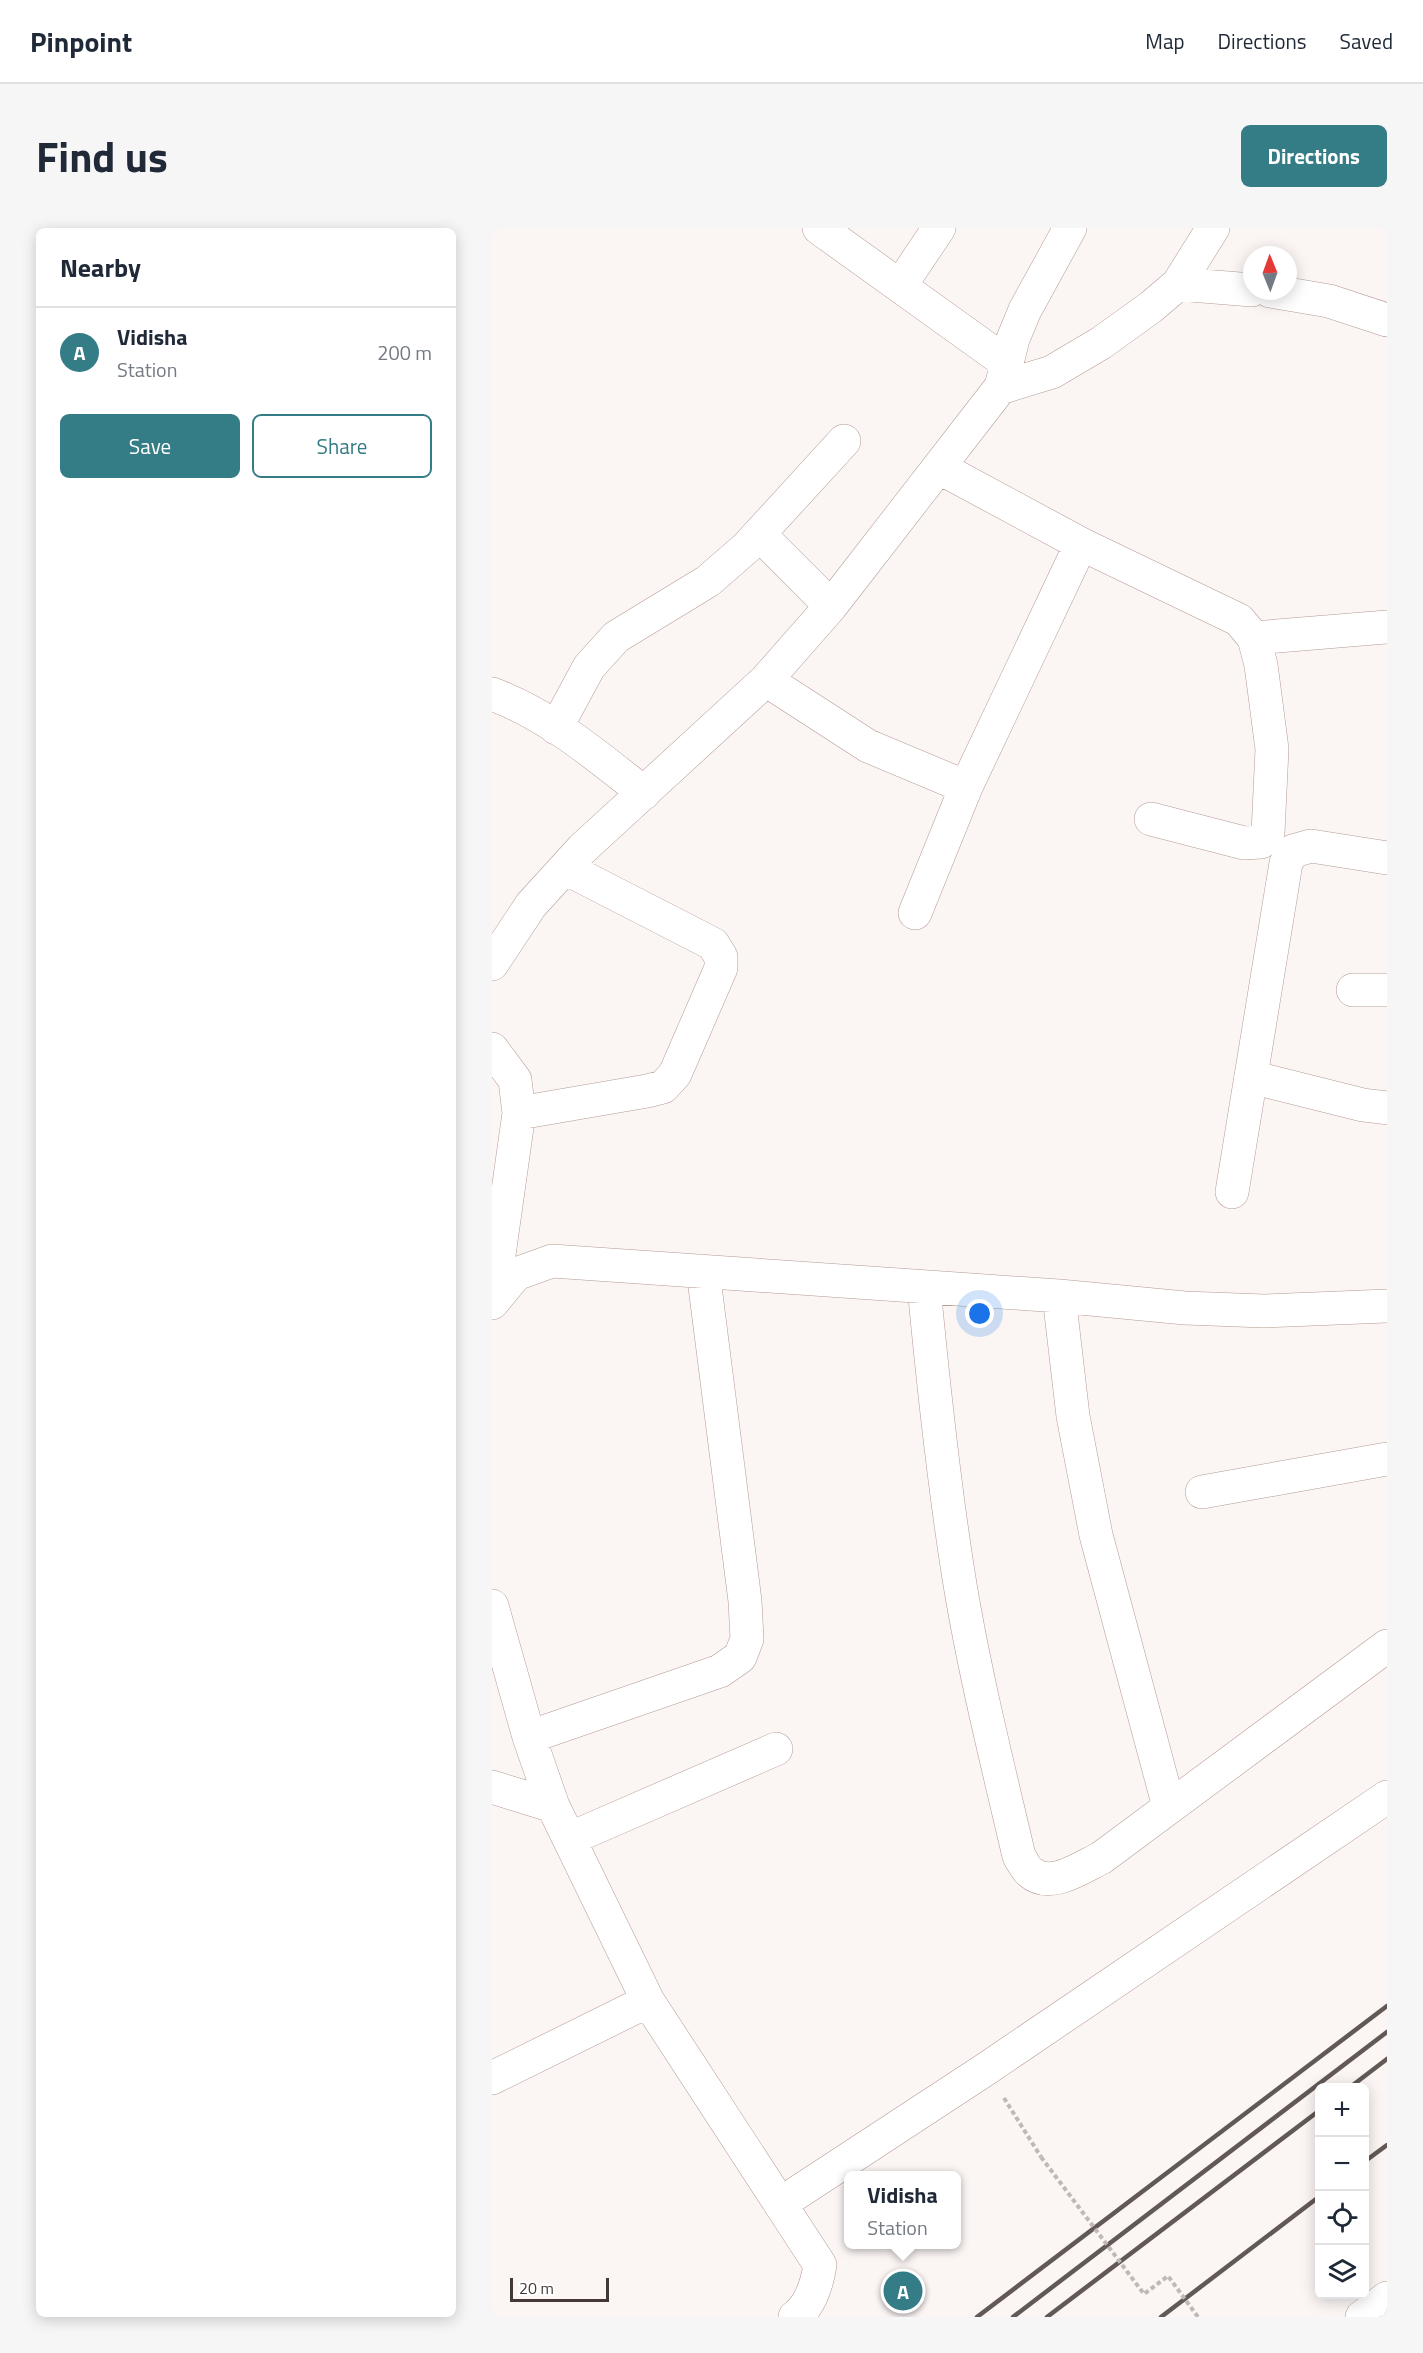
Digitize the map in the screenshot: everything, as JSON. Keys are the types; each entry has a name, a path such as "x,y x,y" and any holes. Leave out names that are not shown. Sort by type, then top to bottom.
{"street":[{"path":"819,228 900,286 1004,375 1052,372 1118,331 1178,284 1213,228"},
{"path":"900,286 939,228"},
{"path":"492,964 531,905 582,849 766,680 831,606 940,468 1004,375 1013,339 1025,310 1070,228"},
{"path":"1178,284 1243,289"},
{"path":"1297,296 1329,301 1387,320"},
{"path":"556,728 589,667 616,638 708,581 759,534 844,441"},
{"path":"940,468 1081,544 1239,620 1254,638 1261,665 1272,749 1268,833 1261,842 1244,843 1151,819"},
{"path":"759,534 831,606"},
{"path":"915,914 966,787 1081,544"},
{"path":"1254,638 1387,627"},
{"path":"766,680 868,746 966,787"},
{"path":"492,694 506,699 578,741 644,793"},
{"path":"1232,1192 1286,863 1293,851 1311,846 1387,858"},
{"path":"519,1113 647,1092 663,1087 675,1074 721,968 721,957 713,944 565,868"},
{"path":"1353,990 1387,990"},
{"path":"492,1049 515,1080 519,1113 502,1270 492,1303"},
{"path":"1251,1077 1363,1105 1387,1108"},
{"path":"502,1270 552,1261 1059,1296 1185,1308 1264,1311 1387,1306"},
{"path":"529,1737 720,1671 740,1657 744,1648 747,1639 745,1601 703,1272"},
{"path":"924,1287 937,1430 958,1573 986,1716 1019,1856 1030,1873 1047,1879 1068,1875 1101,1858 1387,1646"},
{"path":"1059,1296 1073,1416 1096,1535 1170,1807"},
{"path":"1202,1492 1387,1459"},
{"path":"492,1606 529,1737 553,1806 648,2001 820,2265 816,2285 802,2312 795,2317"},
{"path":"569,1839 776,1749"},
{"path":"492,1787 553,1806"},
{"path":"780,2204 986,2069 1387,1797"},
{"path":"492,2078 648,2001"},
{"path":"1362,2317 1387,2298"}],"path":[{"path":"986,2069 1041,2157 1144,2294 1168,2276 1198,2317"}],"railway":[{"path":"977,2317 1387,2006"},
{"path":"1013,2317 1387,2032"},
{"path":"1356,2083 1387,2059"},
{"path":"1047,2317 1315,2114"},
{"path":"1369,2158 1387,2145"},
{"path":"1161,2317 1315,2200"}],"place":[{"name":"Vidisha","path":"903,2291"}]}
